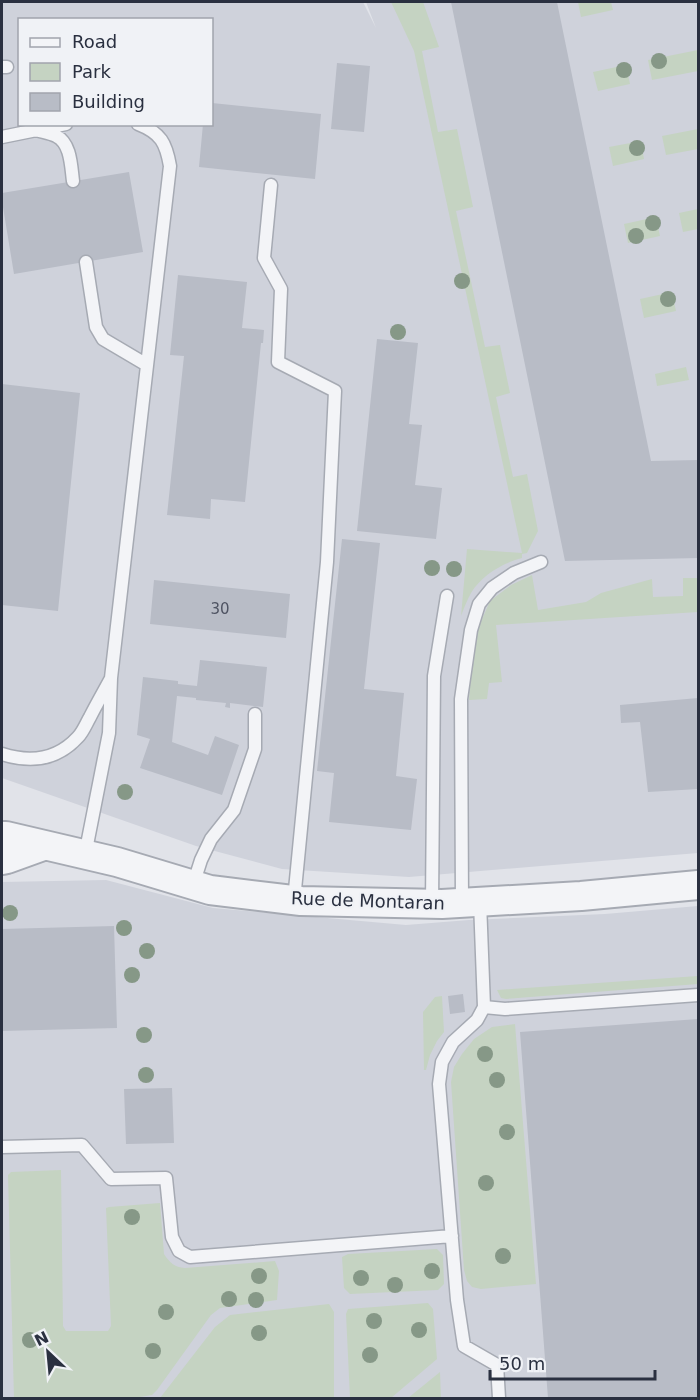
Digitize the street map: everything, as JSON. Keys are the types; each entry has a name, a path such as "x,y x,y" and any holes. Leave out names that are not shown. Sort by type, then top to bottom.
{"street":[{"name":"Rue de Montaran","path":"2,836 117,862 210,890 294,900 432,904 581,896 699,885"},
{"path":"2,860 43,846"}],"lane":[{"path":"2,136 56,126"},
{"path":"85,855 109,733 111,678 170,166 168,150 160,137 142,126"},
{"path":"36,130 55,135 63,141 74,181"},
{"path":"271,185 264,258 281,289 278,362 335,391 327,562 294,900"},
{"path":"86,262 96,327 104,339 147,365"},
{"path":"499,1398 497,1365 464,1346 457,1300 439,1084 442,1062 453,1042 477,1020 484,1007 471,902 461,699 471,630 479,604 492,588 514,573 541,562"},
{"path":"432,904 434,676 447,596"},
{"path":"2,754 33,759 51,756 69,745 80,736 111,678"},
{"path":"193,885 211,839 234,810 255,749 255,714"},
{"path":"484,1007 505,1009 699,995"},
{"path":"2,1147 82,1145 111,1179 166,1178 172,1237 179,1251 190,1257 452,1236"}],"shaded area":[{"path":"2,2 363,2 376,28 366,2 698,2 698,853 409,877 282,869 196,846 2,778"},
{"path":"106,880 213,908 406,925 605,914 698,906 698,1398 2,1398 2,882"}],"green space":[{"path":"391,2 423,2 439,47 422,51 438,132 457,129 473,207 456,211 485,347 500,345 510,393 496,397 513,477 527,474 538,531 527,553 522,554 522,558 507,563 480,581 471,593 461,616 467,549 522,553 414,51"},
{"path":"578,2 611,2 613,10 581,17"},
{"path":"698,50 698,71 652,80 648,60"},
{"path":"626,65 630,84 598,91 593,72"},
{"path":"698,129 698,149 666,155 662,136"},
{"path":"641,141 644,159 613,166 609,147"},
{"path":"698,209 698,229 683,232 679,213"},
{"path":"656,217 660,236 628,243 624,224"},
{"path":"672,292 676,311 644,318 640,299"},
{"path":"686,367 689,380 657,386 655,374"},
{"path":"532,575 538,610 586,602 601,593 652,579 653,597 683,596 683,578 698,578 698,612 496,625 502,682 489,683 487,699 469,700 472,656 479,626 490,601 511,585"},
{"path":"698,976 698,984 506,999 501,998 497,990"},
{"path":"442,996 444,1032 437,1041 426,1070 424,1070 423,1012 435,997"},
{"path":"515,1024 536,1284 481,1289 472,1287 467,1281 464,1270 451,1082 454,1067 474,1039 492,1027"},
{"path":"61,1170 63,1326 66,1331 108,1331 111,1326 106,1208 109,1207 160,1203 164,1254 178,1267 275,1261 279,1271 277,1300 220,1308 211,1315 152,1395 134,1398 14,1398 8,1175 11,1172"},
{"path":"437,1249 443,1255 444,1284 438,1290 350,1294 344,1288 342,1257 348,1254"},
{"path":"428,1303 433,1309 437,1359 391,1398 350,1398 346,1314 348,1309"},
{"path":"329,1304 334,1312 334,1398 160,1398 215,1327 230,1315"},
{"path":"440,1372 441,1398 408,1398"}],"building":[{"path":"451,2 557,2 651,461 698,460 698,558 565,561"},
{"path":"337,63 370,66 364,132 331,129"},
{"path":"213,103 321,114 315,179 199,167 203,126 213,126"},
{"path":"129,172 143,252 14,274 2,193"},
{"path":"178,275 247,282 242,328 264,330 245,502 211,499 210,519 167,515 184,356 170,355"},
{"path":"377,339 418,343 409,424 422,425 415,485 442,488 436,539 357,531"},
{"path":"2,384 80,393 58,611 2,605"},
{"path":"342,539 380,543 364,689 404,693 396,776 417,779 411,830 329,822 334,773 317,771"},
{"path":"154,580 290,594 286,638 150,624"},
{"path":"200,660 267,667 263,707 230,703 230,708 225,707 226,703 177,696 172,742 208,755 215,736 239,745 222,795 140,768 150,739 137,735 143,677 178,681 178,684 197,686"},
{"path":"698,698 698,789 648,792 640,722 621,723 620,705"},
{"path":"114,926 117,1028 2,1031 2,929"},
{"path":"463,994 465,1012 450,1014 448,996"},
{"path":"698,1019 698,1398 548,1398 520,1032"},
{"path":"172,1088 174,1143 126,1144 124,1089"}]}
